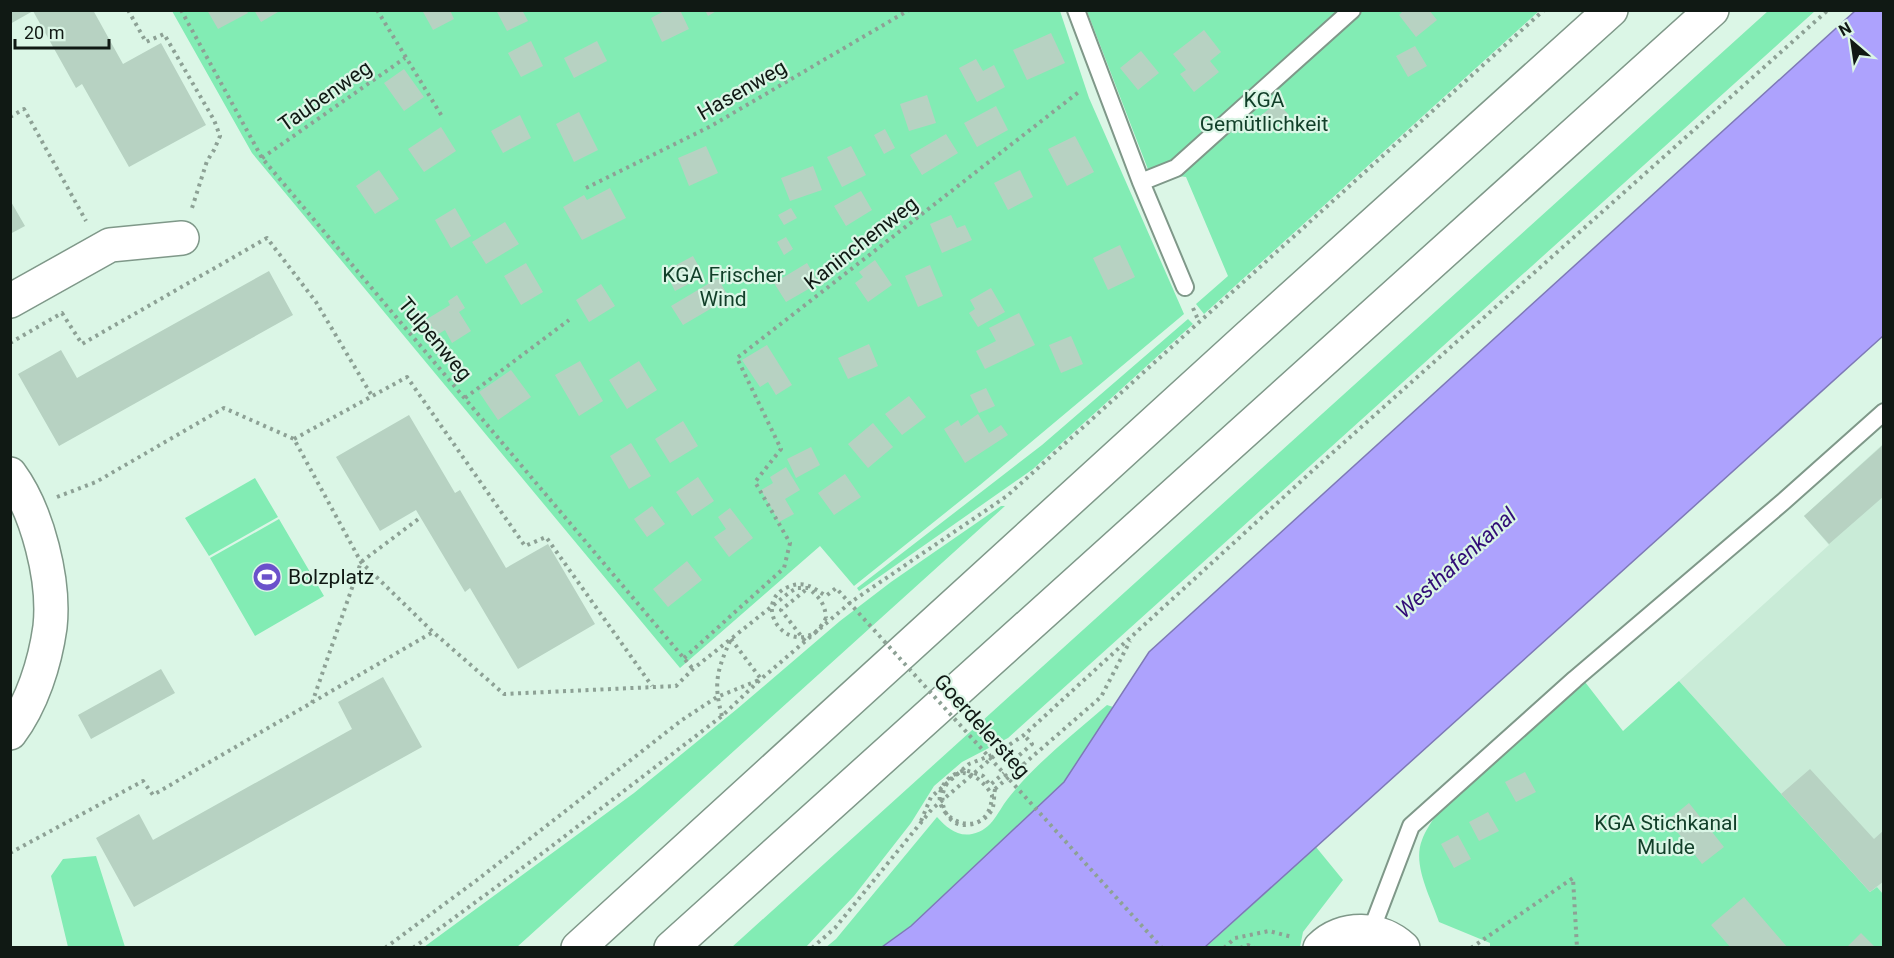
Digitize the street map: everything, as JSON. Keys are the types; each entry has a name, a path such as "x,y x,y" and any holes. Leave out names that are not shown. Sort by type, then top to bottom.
{"main road":[{"path":"578,948 1247,338 1611,10"},
{"path":"671,948 1712,10"},
{"path":"10,301 110,245 182,238"},
{"path":"10,474 28,507 38,533 48,581 50,625 41,672 10,734"},
{"path":"1321,946 1346,933 1371,931 1395,940 1403,948"}],"lane":[{"path":"1076,10 1141,182 1185,287"},
{"path":"1141,182 1176,168 1352,10"},
{"path":"1371,931 1411,826 1575,679 1784,501 1884,412"}],"path":[{"path":"128,10 146,42 164,34 220,136 207,160 182,238"},
{"name":"Tulpenweg","path":"181,10 262,158 693,669"},
{"path":"377,10 443,118"},
{"name":"Hasenweg","path":"586,188 711,126 909,10"},
{"path":"412,948 557,842 722,716 761,679 851,602 1006,496 1544,10"},
{"path":"812,948 835,928 932,809 1000,751 1024,735 1310,473 1828,10"},
{"name":"Taubenweg","path":"262,158 405,58"},
{"name":"Kaninchenweg","path":"684,658 784,568 790,543 755,482 781,449 737,358 1100,76"},
{"path":"10,117 24,109 102,249"},
{"path":"10,343 62,313 82,344 267,238 316,302 372,396"},
{"path":"465,398 569,320"},
{"path":"294,439 407,377 525,546 546,537 653,687"},
{"path":"28,507 96,482 224,408 294,439 361,562 433,632 504,694 676,686 693,669 790,592 798,588 808,588"},
{"path":"312,704 361,562 421,517"},
{"name":"Goerdelersteg","path":"808,588 825,606 826,618 816,633 800,637 786,635 777,627 771,606 775,596 784,588 797,583 809,584 826,596 836,588 1162,948"},
{"path":"805,641 782,610 808,588"},
{"path":"10,853 143,781 153,795 433,632"},
{"path":"1004,773 990,785 982,776 965,770 949,778 941,790 940,802 945,813 954,822 961,823 968,825 988,813 992,795 980,779 966,772 950,779 943,790 942,801 947,813 951,818 956,824 968,825 978,822 987,816 993,808 995,789 1101,697 1132,638"},
{"path":"731,639 761,679"},
{"path":"722,716 717,698 718,669 731,639"},
{"path":"385,948 477,880 682,720 717,698 761,679"},
{"path":"1023,766 1016,758 1032,744 1024,735"},
{"path":"919,826 931,797 969,764 1000,751"},
{"path":"1471,948 1573,878 1577,948"},
{"path":"1224,948 1235,938 1269,931 1321,946"},
{"path":"1238,948 1248,945 1257,948"}],"shaded area":[{"path":"1883,444 1883,894 1877,887 1870,892 1679,681 1829,545 1804,516"}],"green space":[{"name":"KGA Frischer Wind","path":"172,11 1060,11 1089,98 1184,314 980,485 854,586 820,546 680,668 252,153"},
{"name":"KGA Gemütlichkeit","path":"1087,11 1539,11 1204,314 1196,304 1228,276 1186,177 1149,172"},
{"path":"1768,11 1815,11 1008,738 962,762 934,786 911,823 854,896 806,947 732,947"},
{"path":"1188,319 1193,324 1033,469 859,591 857,588 1042,445"},
{"path":"255,478 278,517 209,556 185,518"},
{"path":"1001,506 1005,506 517,947 424,947 634,793 840,621 891,582"},
{"name":"Bolzplatz","path":"279,519 324,596 255,636 210,558"},
{"name":"KGA Stichkanal Mulde","path":"1679,681 1870,892 1877,887 1883,894 1883,947 1490,947 1490,943 1439,922 1419,860 1422,840 1436,815 1585,682 1623,731"},
{"path":"1107,705 1113,707 1064,782 911,926 882,947 825,948 836,939 937,817 957,833 967,835 979,832 990,824 1032,771"},
{"path":"1316,847 1343,880 1303,932 1300,947 1205,948"},
{"path":"96,856 125,947 68,947 51,876 63,859"}],"water":[{"name":"Westhafenkanal","path":"1855,11 1883,11 1883,336 1205,947 882,947 911,926 1064,782 1149,652"}],"building":[{"path":"10,10 93,10 123,64 161,43 206,125 129,167 82,84 76,88 33,11 10,24"},
{"path":"207,10 246,10 248,13 218,29"},
{"path":"254,10 277,10 278,12 261,22"},
{"path":"422,10 450,10 454,19 433,30"},
{"path":"496,10 522,10 528,21 507,31"},
{"path":"666,10 680,10 689,29 662,42 651,18"},
{"path":"705,10 718,10 708,16"},
{"path":"1404,10 1429,10 1437,20 1416,37 1399,15"},
{"path":"1204,30 1221,52 1210,61 1219,72 1194,92 1180,74 1186,70 1173,54"},
{"path":"1051,33 1065,63 1027,80 1013,50"},
{"path":"531,41 543,66 521,77 508,53"},
{"path":"597,41 607,61 574,78 564,58"},
{"path":"1415,46 1427,66 1408,77 1396,56"},
{"path":"1141,51 1159,73 1138,90 1120,68"},
{"path":"976,59 983,71 994,65 1005,87 977,102 959,68"},
{"path":"404,69 424,97 404,111 384,83"},
{"path":"927,95 936,123 909,131 900,104"},
{"path":"1277,102 1288,114 1268,132 1257,119"},
{"path":"996,106 1008,130 977,147 964,123"},
{"path":"579,112 598,150 574,162 556,124"},
{"path":"520,115 531,138 503,153 491,131"},
{"path":"441,127 456,151 424,172 408,149"},
{"path":"885,129 895,148 884,154 874,135"},
{"path":"946,134 958,153 922,175 910,155"},
{"path":"1075,136 1094,172 1067,186 1048,149"},
{"path":"706,146 718,173 689,186 678,158"},
{"path":"851,146 866,175 842,187 827,157"},
{"path":"813,166 822,190 790,201 781,178"},
{"path":"379,170 399,199 375,214 356,186"},
{"path":"1020,170 1033,197 1008,210 994,183"},
{"path":"610,188 626,218 582,240 563,207 584,195 587,200"},
{"path":"861,191 872,210 846,226 834,206"},
{"path":"10,200 25,226 10,234"},
{"path":"455,208 471,236 451,248 435,220"},
{"path":"791,208 797,218 784,225 778,215"},
{"path":"951,215 957,228 965,225 972,240 942,253 930,224"},
{"path":"505,222 519,244 486,264 472,242"},
{"path":"786,237 793,249 784,255 777,242"},
{"path":"1120,245 1135,277 1108,290 1093,258"},
{"path":"693,256 704,276 675,291 665,271"},
{"path":"875,260 892,285 868,302 855,283 863,277 859,272"},
{"path":"526,263 543,292 521,305 504,276"},
{"path":"807,263 819,283 786,302 774,283"},
{"path":"930,265 943,296 918,307 905,276"},
{"path":"269,271 293,315 59,446 18,374 61,350 77,378"},
{"path":"718,278 729,298 683,325 671,306"},
{"path":"601,284 615,306 589,322 576,300"},
{"path":"991,288 1005,312 978,327 969,313 975,309 970,300"},
{"path":"457,295 465,308 459,312 471,331 452,343 445,330 437,335 427,319 450,305 448,301"},
{"path":"1019,313 1035,345 985,369 976,351 996,341 989,328"},
{"path":"1071,336 1083,364 1061,373 1049,345"},
{"path":"869,344 878,366 848,379 838,358"},
{"path":"767,345 792,385 776,395 768,382 760,387 742,360"},
{"path":"580,361 603,401 579,416 555,375"},
{"path":"639,361 657,390 627,409 609,380"},
{"path":"511,370 531,397 498,420 479,392"},
{"path":"986,388 995,406 979,413 970,395"},
{"path":"909,396 926,417 902,435 885,414"},
{"path":"978,414 989,433 1001,425 1008,435 965,463 944,429 958,420 961,426"},
{"path":"409,415 455,493 460,490 506,568 548,544 595,624 518,669 470,588 465,592 416,510 380,531 336,457"},
{"path":"683,421 698,446 670,463 655,439"},
{"path":"873,423 893,447 868,468 848,444"},
{"path":"631,443 651,476 629,489 610,456"},
{"path":"1884,444 1884,496 1829,544 1804,516"},
{"path":"811,447 820,465 796,478 787,459"},
{"path":"786,467 800,490 785,499 794,514 779,522 761,490 773,483 770,477"},
{"path":"845,474 861,497 834,515 818,493"},
{"path":"698,477 714,501 692,516 676,492"},
{"path":"652,506 665,524 647,537 634,519"},
{"path":"730,508 753,538 729,557 714,537 726,529 718,517"},
{"path":"687,561 702,580 668,607 653,589"},
{"path":"161,669 175,693 91,739 78,715"},
{"path":"383,677 422,747 134,907 96,838 139,814 153,840 352,729 338,702"},
{"path":"1810,769 1874,839 1884,830 1884,881 1870,892 1781,794"},
{"path":"1525,772 1536,792 1516,802 1505,782"},
{"path":"1689,803 1724,847 1702,864 1668,820"},
{"path":"1488,812 1499,831 1479,841 1469,822"},
{"path":"1458,835 1471,859 1454,868 1441,844"},
{"path":"1744,897 1788,948 1731,948 1711,925"},
{"path":"1861,933 1876,948 1848,946"}],"place":[{"name":"Bolzplatz","path":"267,577"}]}
